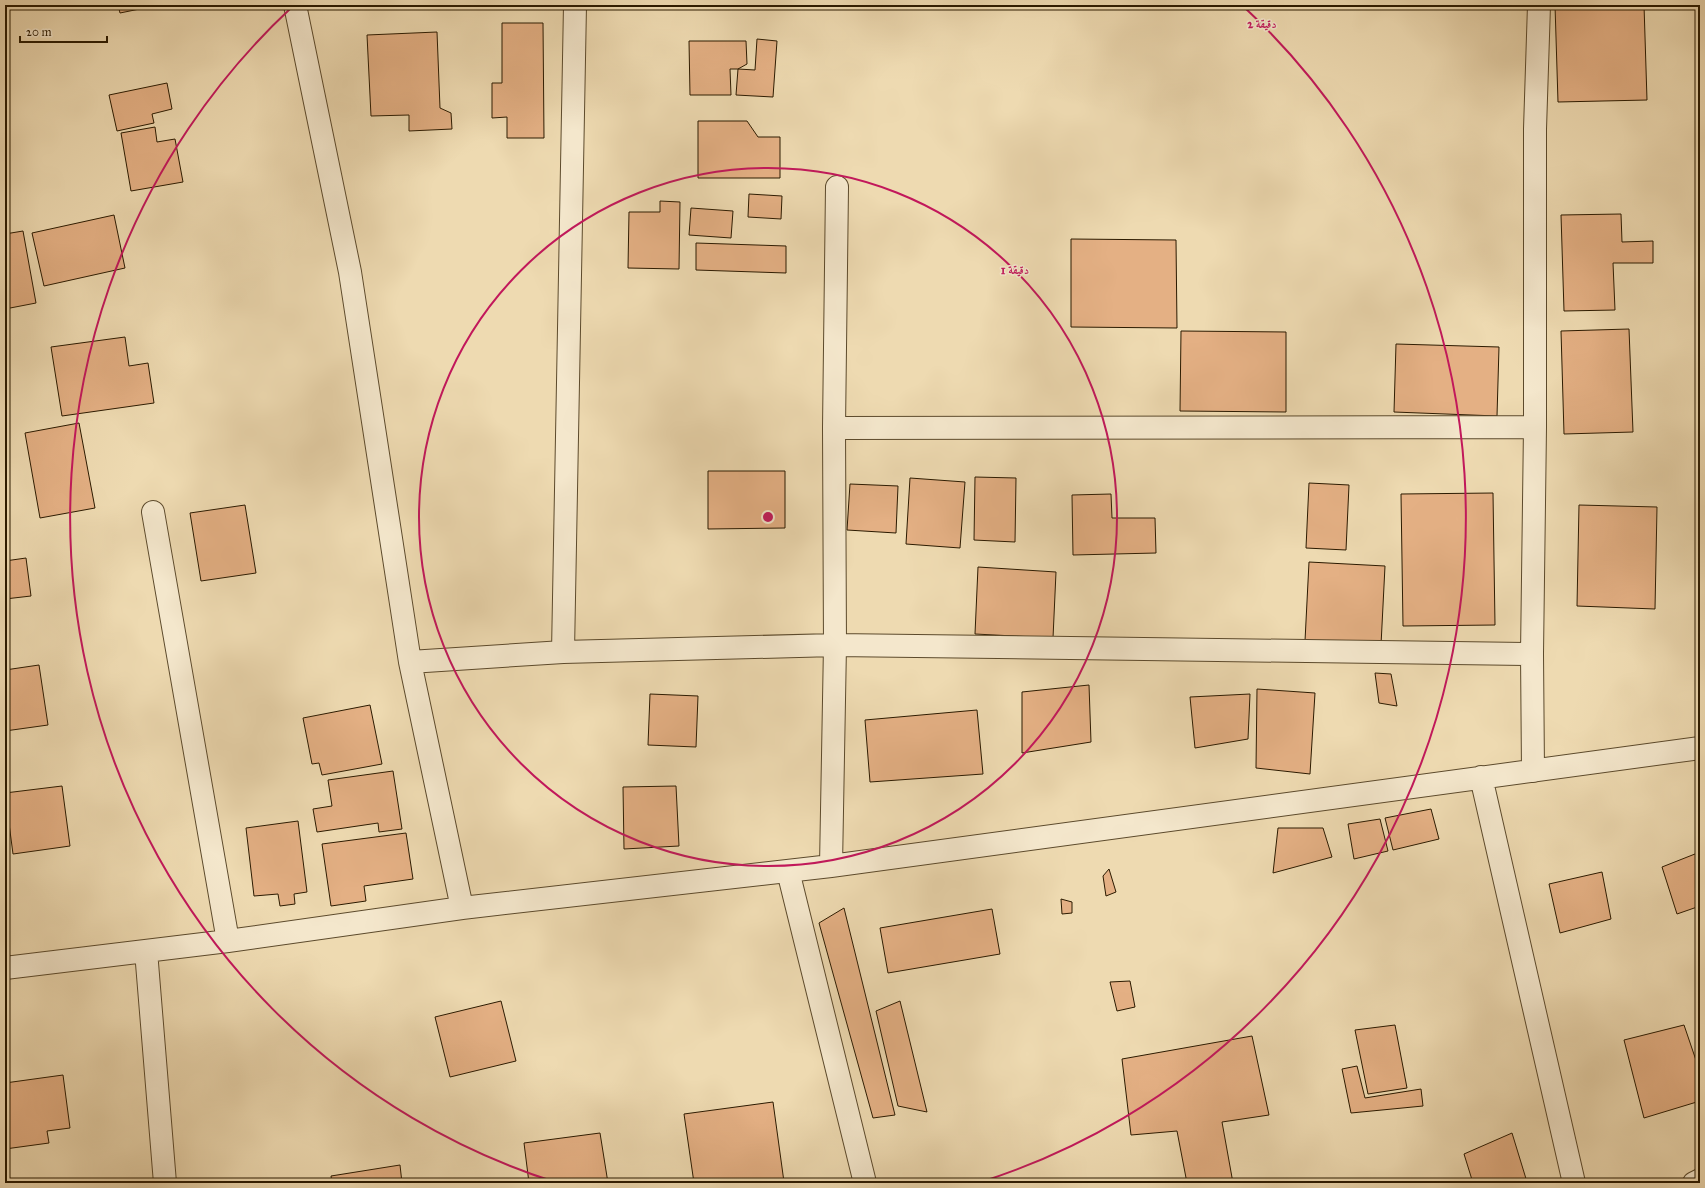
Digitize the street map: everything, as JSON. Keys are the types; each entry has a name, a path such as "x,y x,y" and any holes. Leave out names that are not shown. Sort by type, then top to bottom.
{"street":[{"path":"295,5 350,272 410,662 462,908"},
{"path":"563,652 575,5"},
{"path":"1533,771 1532,654 1535,427 1535,129 1538,5"},
{"path":"831,866 835,645 834,428 837,187"},
{"path":"834,428 1535,427"},
{"path":"153,512 228,941"},
{"path":"410,662 563,652 835,645 1532,654"},
{"path":"5,968 228,941 462,908 831,866 1700,748"},
{"path":"1481,777 1574,1183"},
{"path":"788,871 865,1183"},
{"path":"146,951 166,1183"},
{"path":"1694,1183 1700,1180"}],"building":[{"path":"118,5 159,5 120,13"},
{"path":"1555,5 1644,5 1647,100 1558,102"},
{"path":"502,23 543,23 544,138 507,138 507,117 492,118 492,83 502,83"},
{"path":"437,32 440,108 451,113 452,129 409,131 409,115 371,116 367,35"},
{"path":"757,39 777,41 773,97 736,95 738,69 755,70"},
{"path":"689,41 746,41 747,64 738,69 730,69 731,95 690,95"},
{"path":"167,83 172,109 152,114 154,123 117,131 109,95"},
{"path":"698,121 747,121 758,137 780,137 780,178 698,178"},
{"path":"155,127 157,142 175,139 183,182 131,191 121,133"},
{"path":"749,194 782,196 781,219 748,217"},
{"path":"660,201 680,202 679,269 628,268 629,212 660,212"},
{"path":"691,208 733,211 731,238 689,235"},
{"path":"1621,214 1622,242 1653,241 1653,263 1613,263 1615,310 1564,311 1561,215"},
{"path":"114,215 125,268 44,286 32,233"},
{"path":"23,231 36,303 5,309 5,234"},
{"path":"1071,239 1176,240 1177,328 1071,327"},
{"path":"696,243 786,246 786,273 696,270"},
{"path":"1629,329 1633,432 1564,434 1561,331"},
{"path":"1181,331 1286,332 1286,412 1180,411"},
{"path":"125,337 129,366 148,363 154,403 62,416 51,347"},
{"path":"1396,344 1499,347 1497,416 1394,412"},
{"path":"79,423 95,508 40,518 25,433"},
{"path":"708,471 785,471 785,528 708,529"},
{"path":"975,477 1016,478 1015,542 974,540"},
{"path":"910,478 965,482 960,548 906,544"},
{"path":"1309,483 1349,485 1346,550 1306,548"},
{"path":"850,484 898,486 896,533 847,530"},
{"path":"1493,493 1495,625 1403,626 1401,494"},
{"path":"1111,494 1112,518 1155,518 1156,553 1073,555 1072,495"},
{"path":"245,505 256,573 201,581 190,513"},
{"path":"1579,505 1657,507 1655,609 1577,606"},
{"path":"26,558 31,596 5,599 5,561"},
{"path":"1309,562 1385,566 1381,645 1305,641"},
{"path":"978,567 1056,572 1053,638 975,634"},
{"path":"39,665 48,725 5,731 5,670"},
{"path":"1375,673 1391,674 1397,706 1379,703"},
{"path":"1089,685 1091,742 1022,753 1022,692"},
{"path":"1257,689 1315,693 1310,774 1256,768"},
{"path":"650,694 698,696 696,747 648,745"},
{"path":"1250,694 1248,739 1195,748 1190,697"},
{"path":"370,705 382,764 322,775 319,763 312,764 303,718"},
{"path":"977,710 983,774 870,782 865,720"},
{"path":"393,771 402,829 379,832 378,823 317,832 313,809 332,806 328,780"},
{"path":"62,786 70,846 13,854 5,793"},
{"path":"676,786 679,846 624,849 623,787"},
{"path":"1696,801 1700,801 1700,811"},
{"path":"1431,809 1439,839 1393,850 1385,818"},
{"path":"1380,819 1388,851 1354,859 1348,824"},
{"path":"298,821 307,892 294,894 295,904 280,906 278,894 254,896 246,828"},
{"path":"1278,828 1323,828 1332,857 1273,873"},
{"path":"406,833 413,879 364,886 366,901 331,906 322,844"},
{"path":"1700,852 1700,906 1677,914 1662,867"},
{"path":"1109,869 1116,892 1106,896 1103,876"},
{"path":"1602,872 1611,919 1560,933 1549,884"},
{"path":"1061,899 1072,902 1072,913 1062,914"},
{"path":"844,908 895,1115 873,1118 819,923"},
{"path":"992,909 1000,954 888,973 880,928"},
{"path":"1130,981 1135,1007 1117,1011 1110,982"},
{"path":"501,1001 516,1061 450,1077 435,1017"},
{"path":"900,1001 927,1112 898,1106 876,1011"},
{"path":"1395,1025 1407,1088 1368,1094 1355,1030"},
{"path":"1684,1025 1700,1072 1700,1101 1644,1118 1624,1040"},
{"path":"1252,1036 1269,1115 1222,1122 1233,1183 1187,1183 1177,1131 1131,1135 1122,1059"},
{"path":"1357,1066 1365,1098 1421,1089 1423,1106 1351,1113 1342,1069"},
{"path":"63,1075 70,1128 47,1131 49,1143 5,1149 5,1083"},
{"path":"773,1102 784,1182 694,1183 684,1114"},
{"path":"600,1133 608,1183 529,1183 524,1143"},
{"path":"1512,1133 1527,1182 1473,1183 1464,1154"},
{"path":"400,1165 402,1183 332,1183 331,1176"}]}
